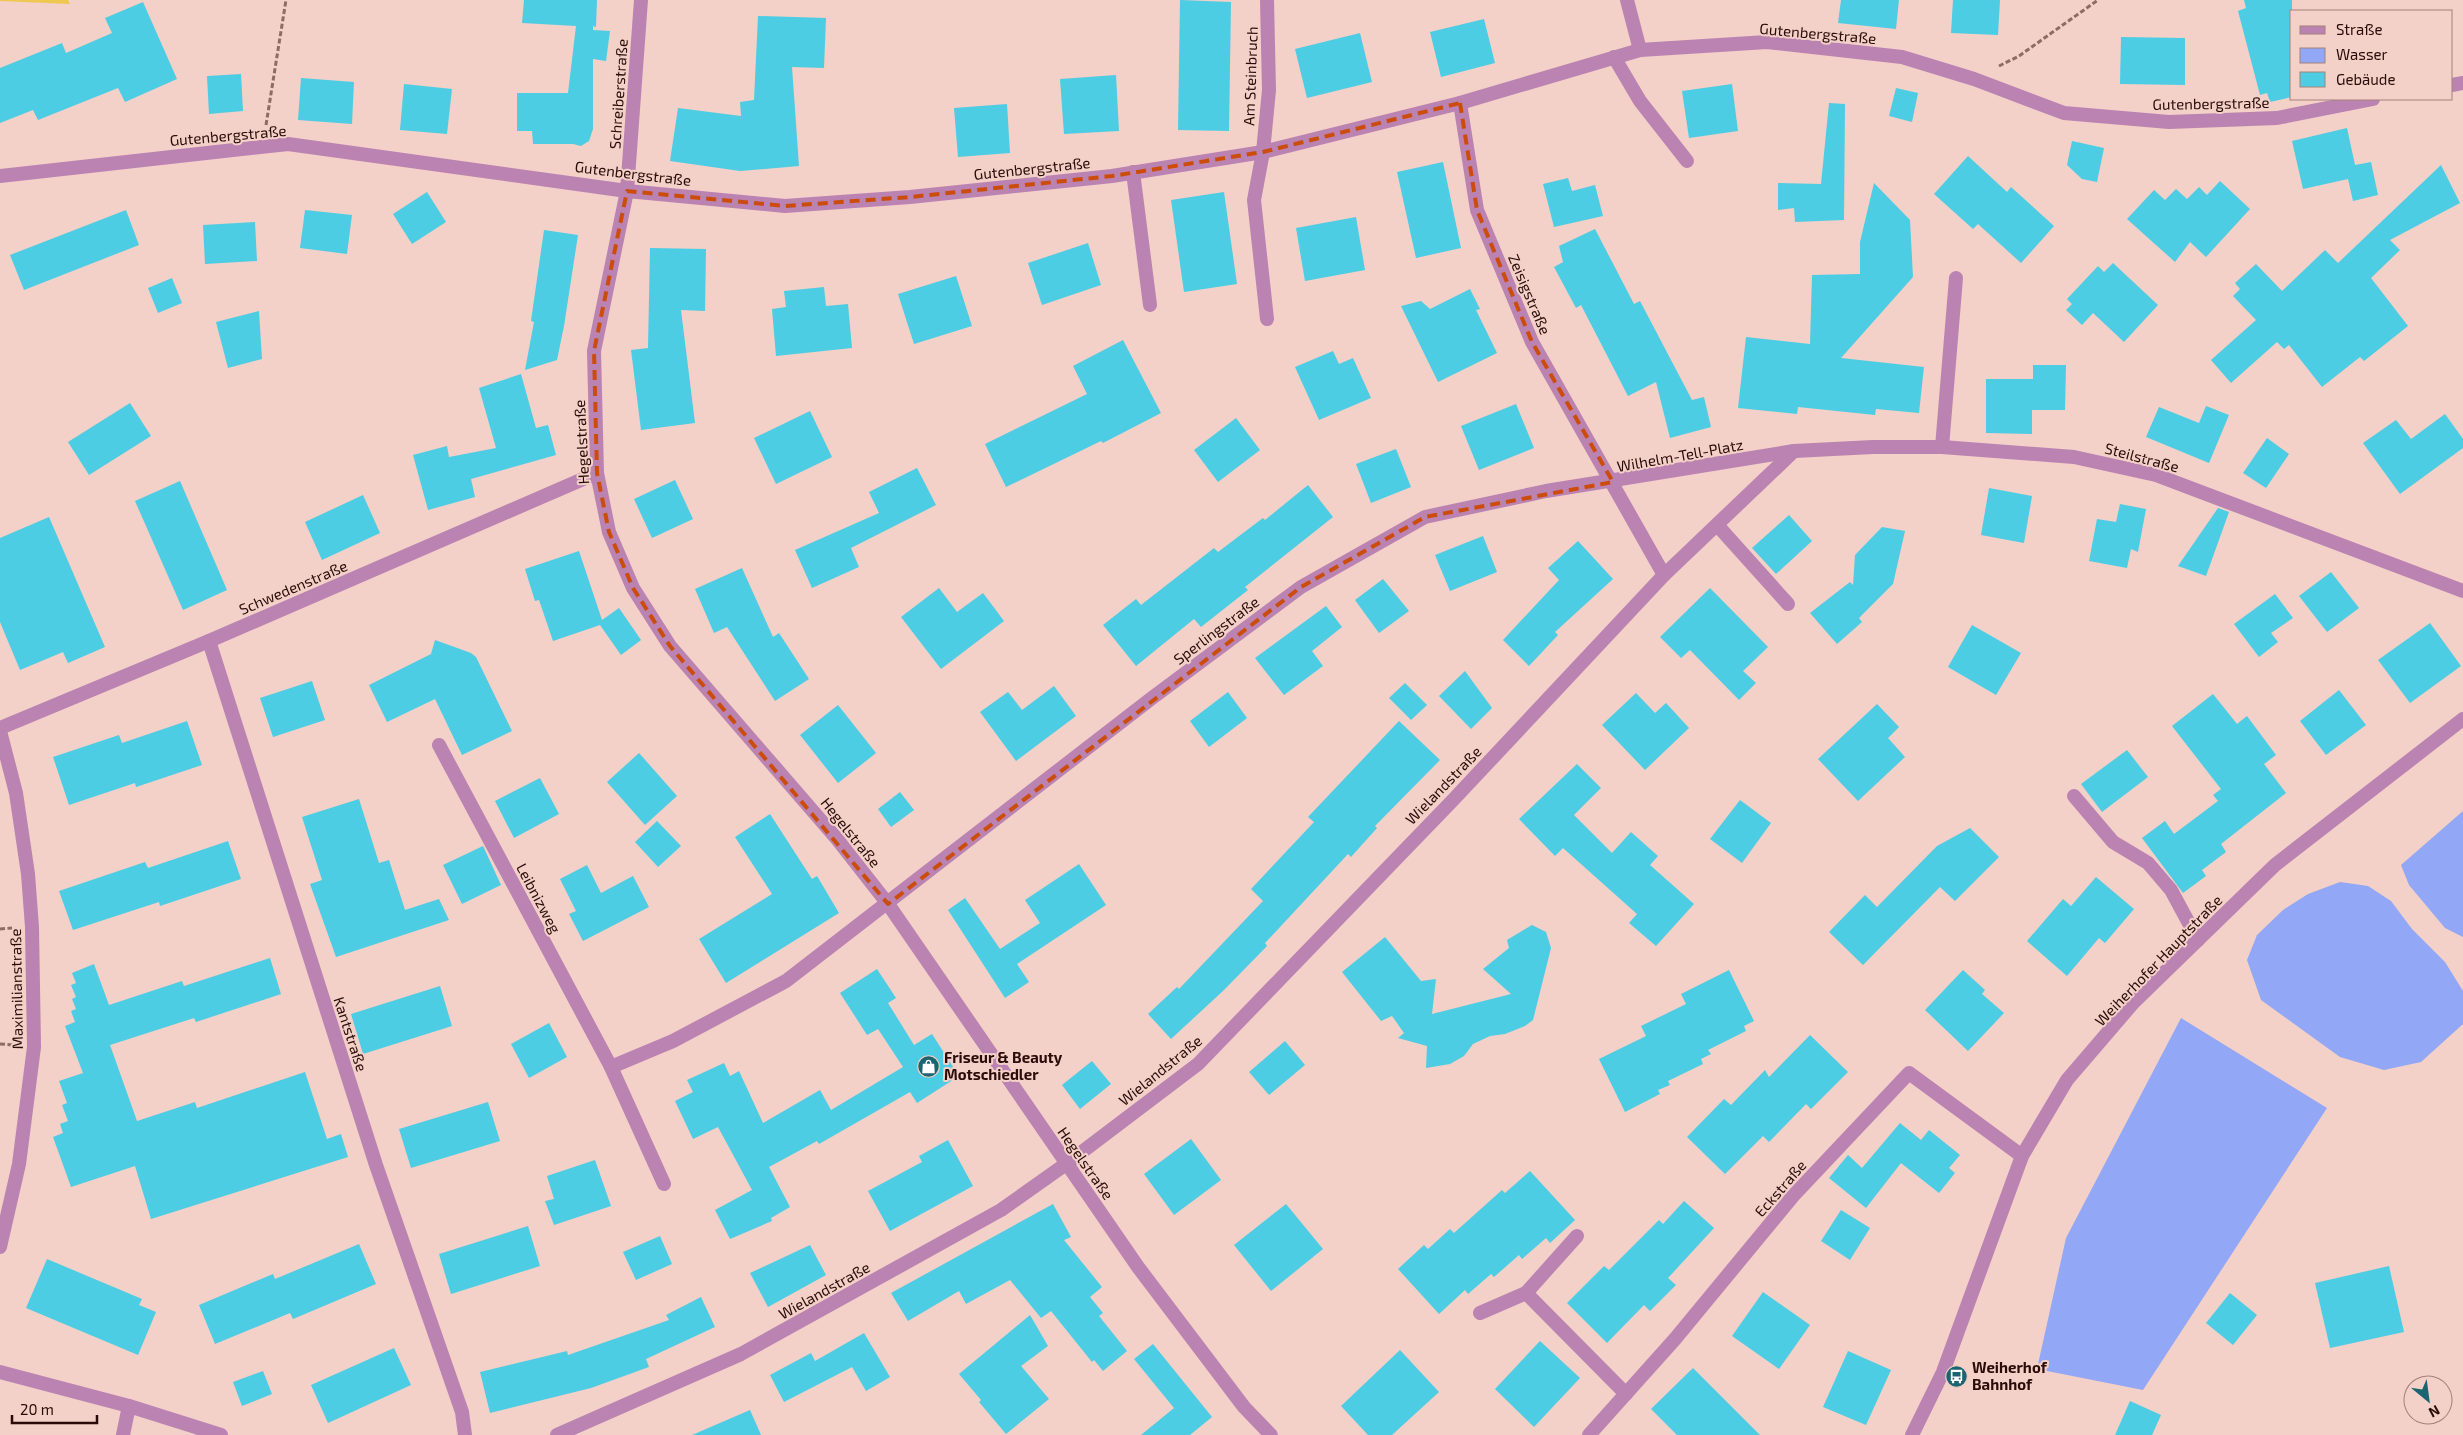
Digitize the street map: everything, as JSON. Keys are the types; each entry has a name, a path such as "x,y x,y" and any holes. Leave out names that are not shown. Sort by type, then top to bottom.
{"street":[{"name":"Schreiberstraße","path":"627,190 641,0"},
{"name":"Am Steinbruch","path":"1262,152 1268,90 1268,0"},
{"path":"1627,0 1640,50"},
{"name":"Gutenbergstraße","path":"0,176 288,144 627,190 785,206 910,197 1133,172 1262,152 1460,103 1640,50 1767,42 1902,57 1974,79 2064,112 2169,122 2277,118 2368,100"},
{"path":"1614,57 1640,101 1687,161"},
{"name":"Zeisigstraße","path":"1460,103 1477,210 1532,342 1613,482"},
{"path":"1262,152 1254,200 1267,319"},
{"path":"1133,172 1150,306"},
{"name":"Hegelstraße","path":"627,190 594,351 597,473 609,532 633,588 670,646 836,839 888,904 1149,1282 1244,1407 1271,1435"},
{"path":"1942,447 1956,278"},
{"name":"Steilstraße","path":"1794,451 1874,446 1942,447 2074,457 2156,475 2463,591"},
{"path":"1664,575 1718,526 1794,451"},
{"name":"Wilhelm-Tell-Platz","path":"1664,575 1613,482 1794,451"},
{"name":"Schwedenstraße","path":"0,729 597,473"},
{"name":"Sperlingstraße","path":"888,904 1152,698 1301,587 1425,517 1546,491 1613,482"},
{"path":"1718,526 1788,604"},
{"name":"Wielandstraße","path":"558,1435 741,1354 1001,1210 1066,1164 1198,1064 1453,800 1664,575"},
{"name":"Kantstraße","path":"209,641 376,1165 462,1412 465,1435"},
{"name":"Weiherhofer Hauptstraße","path":"1912,1435 1942,1372 2022,1156 2067,1080 2133,1004 2275,865 2463,719"},
{"name":"Maximilianstraße","path":"0,729 16,793 28,874 32,927 34,1047 19,1164 0,1247"},
{"name":"Leibnizweg","path":"439,745 611,1067 664,1184"},
{"path":"2074,796 2113,842 2148,864 2160,877 2171,890 2198,940"},
{"path":"611,1067 672,1041 786,981 888,904"},
{"name":"Eckstraße","path":"1589,1435 1675,1339 1793,1196 1909,1074 2022,1156"},
{"path":"1480,1313 1526,1293 1577,1236"},
{"path":"1526,1293 1626,1394"},
{"path":"0,1372 129,1406 221,1435"},
{"path":"123,1435 129,1406"}],"path":[{"path":"263,146 286,0"},
{"path":"1974,79 2019,56 2098,0"}],"highlighted area":[{"path":"1460,103 1477,210 1532,342 1613,482 1425,517 1301,587 888,904 670,646 633,588 609,532 597,473 594,351 627,191 785,206 910,197 1112,176 1263,152"}],"shaded area":[{"path":"0,0 68,0 70,4 0,1"}],"water":[{"path":"2463,811 2463,937 2445,928 2409,885 2401,865"},
{"path":"2340,882 2368,886 2391,901 2412,929 2445,962 2463,991 2463,1024 2421,1062 2384,1070 2340,1057 2261,1000 2247,960 2257,935 2283,910 2308,894"},
{"path":"2181,1018 2327,1108 2143,1390 2037,1369 2066,1238"}],"building":[{"path":"524,0 597,0 596,27 593,26 593,30 610,31 606,61 593,59 593,129 589,141 581,146 573,144 533,144 532,131 517,131 517,93 568,93 576,26 522,23"},
{"path":"1180,0 1231,2 1229,131 1178,130"},
{"path":"1841,0 1899,0 1896,29 1838,23"},
{"path":"1953,0 2000,0 1998,35 1951,33"},
{"path":"2244,0 2292,0 2292,10 2290,10 2290,97 2270,102 2267,93 2260,95 2238,11 2246,8"},
{"path":"143,2 177,79 125,102 118,88 38,120 33,110 0,123 0,68 62,43 66,53 112,33 105,18"},
{"path":"758,16 826,18 824,68 792,67 799,166 740,171 670,161 678,108 741,116 740,102 754,100"},
{"path":"1484,19 1495,63 1441,77 1430,32"},
{"path":"1360,33 1372,82 1307,98 1295,49"},
{"path":"2121,37 2185,38 2185,85 2120,84"},
{"path":"241,74 243,111 209,114 207,76"},
{"path":"1116,75 1119,131 1064,134 1060,79"},
{"path":"301,78 354,82 352,124 298,120"},
{"path":"404,84 452,89 447,134 400,130"},
{"path":"1732,84 1738,131 1689,138 1682,91"},
{"path":"1896,88 1918,93 1912,122 1889,116"},
{"path":"1829,103 1845,104 1844,220 1795,222 1794,208 1778,210 1778,183 1821,184"},
{"path":"1007,104 1010,153 958,157 954,108"},
{"path":"2347,128 2355,165 2371,162 2378,195 2353,201 2348,179 2303,189 2292,141"},
{"path":"2072,141 2104,148 2097,182 2082,179 2067,165"},
{"path":"1968,156 2007,192 2011,187 2054,226 2021,263 1978,224 1973,229 1934,194"},
{"path":"1443,162 1461,248 1416,258 1397,172"},
{"path":"2441,165 2460,203 2390,240 2400,250 2371,278 2408,326 2364,361 2360,357 2322,387 2289,345 2284,349 2277,342 2231,383 2211,360 2256,320 2233,296 2240,289 2235,283 2256,264 2282,291 2325,250 2338,263"},
{"path":"1568,178 1572,191 1595,185 1603,216 1554,227 1543,184"},
{"path":"2220,181 2250,209 2206,257 2190,242 2175,262 2127,219 2154,190 2165,200 2176,189 2187,199 2199,187 2207,195"},
{"path":"1874,183 1910,220 1913,277 1841,358 1924,367 1919,413 1876,409 1875,415 1798,407 1797,414 1738,408 1746,337 1810,344 1812,275 1860,274 1860,242"},
{"path":"427,192 446,222 412,244 393,214"},
{"path":"1224,192 1237,284 1184,292 1171,200"},
{"path":"126,210 139,245 24,290 10,255"},
{"path":"305,210 352,215 347,254 300,248"},
{"path":"1356,217 1365,270 1305,281 1296,228"},
{"path":"255,222 257,261 205,264 203,225"},
{"path":"1595,229 1634,304 1640,301 1692,400 1704,397 1711,427 1670,438 1656,382 1628,396 1581,305 1576,308 1554,267 1563,262 1559,246"},
{"path":"544,230 578,235 557,360 525,370 534,322 531,321"},
{"path":"1088,243 1101,285 1042,305 1028,263"},
{"path":"650,248 706,249 705,311 681,310 695,423 641,430 631,350 648,348"},
{"path":"2113,263 2158,305 2124,342 2093,313 2082,325 2066,310 2072,304 2067,299 2098,266 2104,272"},
{"path":"956,276 972,326 914,344 898,294"},
{"path":"172,278 182,303 158,313 148,288"},
{"path":"824,287 826,306 848,304 852,348 776,356 772,309 786,307 784,291"},
{"path":"1470,289 1480,309 1476,310 1497,353 1438,382 1401,306 1421,301 1430,309"},
{"path":"259,311 262,359 228,368 216,322"},
{"path":"1123,340 1161,413 1103,443 1101,441 1006,487 985,444 1087,394 1073,366"},
{"path":"1333,351 1339,364 1353,358 1371,398 1319,420 1295,367"},
{"path":"2033,365 2066,365 2065,410 2032,410 2032,434 1986,433 1986,379 2033,379"},
{"path":"521,374 536,428 548,425 556,455 471,479 475,497 428,510 413,455 447,446 449,457 496,448 479,388"},
{"path":"130,403 151,436 89,475 68,442"},
{"path":"1516,404 1534,448 1479,470 1461,426"},
{"path":"2206,406 2229,415 2209,463 2146,437 2159,407 2199,423"},
{"path":"810,411 832,457 776,484 754,438"},
{"path":"2445,414 2463,439 2463,448 2400,494 2363,443 2396,420 2411,439"},
{"path":"1236,418 1260,450 1218,482 1194,450"},
{"path":"2267,438 2289,454 2266,488 2243,473"},
{"path":"1396,449 1411,487 1371,503 1356,464"},
{"path":"917,468 936,505 851,548 859,567 812,588 795,550 879,513 869,492"},
{"path":"675,480 693,519 652,538 634,499"},
{"path":"180,481 227,590 183,610 135,501"},
{"path":"1308,485 1333,517 1245,587 1248,590 1201,627 1194,619 1136,666 1103,625 1136,599 1141,605 1214,548 1218,552 1263,518 1265,520"},
{"path":"1989,488 2032,496 2024,543 1981,535"},
{"path":"363,495 380,533 322,560 305,522"},
{"path":"2120,504 2146,509 2138,552 2131,549 2127,568 2089,561 2097,519 2116,522"},
{"path":"2218,508 2229,512 2206,576 2178,566"},
{"path":"1789,515 1812,541 1776,574 1752,548"},
{"path":"49,517 105,647 68,663 63,652 20,670 0,622 0,538"},
{"path":"1882,527 1905,531 1893,584 1859,618 1862,622 1837,644 1810,613 1850,582 1853,585 1855,555"},
{"path":"1483,536 1497,572 1450,591 1435,555"},
{"path":"1578,541 1613,579 1555,632 1558,635 1529,666 1503,640 1559,580 1548,568"},
{"path":"579,551 602,620 619,608 641,640 621,655 600,625 553,641 539,600 535,601 525,569"},
{"path":"742,568 773,637 779,633 809,679 775,701 727,627 714,633 695,589"},
{"path":"2331,572 2359,608 2327,632 2299,596"},
{"path":"1383,579 1409,611 1379,633 1355,600"},
{"path":"939,588 957,612 983,593 1004,621 941,669 901,617"},
{"path":"1710,588 1768,647 1743,671 1756,683 1739,700 1690,650 1681,658 1660,637"},
{"path":"2275,594 2293,618 2271,633 2278,642 2259,657 2234,624"},
{"path":"1326,606 1342,627 1312,651 1323,666 1284,695 1255,658"},
{"path":"2430,623 2461,666 2410,703 2378,660"},
{"path":"1972,625 2021,653 1996,695 1948,667"},
{"path":"435,640 471,653 476,657 512,731 462,755 435,699 387,722 369,685 431,654"},
{"path":"1465,671 1492,708 1471,729 1439,696"},
{"path":"312,681 325,720 273,737 260,698"},
{"path":"1405,683 1427,705 1411,720 1389,698"},
{"path":"1054,686 1076,716 1016,761 980,712 1008,692 1022,710"},
{"path":"2339,690 2366,725 2326,755 2300,721"},
{"path":"1228,692 1247,718 1209,747 1190,721"},
{"path":"1636,693 1655,713 1666,703 1689,728 1645,770 1602,725"},
{"path":"2213,694 2237,724 2247,716 2276,755 2264,764 2286,793 2221,844 2226,852 2202,870 2206,876 2183,893 2142,838 2165,821 2174,834 2218,801 2213,795 2221,789 2172,726"},
{"path":"1877,704 1899,727 1888,738 1905,757 1858,801 1818,759"},
{"path":"838,705 876,753 838,783 800,735"},
{"path":"187,721 202,765 136,787 135,783 69,805 53,757 119,735 122,743"},
{"path":"1399,721 1440,760 1375,826 1377,828 1351,857 1348,854 1265,943 1267,946 1224,990 1171,1039 1148,1014 1177,987 1179,989 1263,901 1251,889 1314,822 1308,817"},
{"path":"2127,750 2148,777 2102,812 2081,784"},
{"path":"639,753 677,796 645,825 607,782"},
{"path":"1577,764 1601,788 1574,815 1612,853 1631,832 1658,856 1650,865 1694,904 1656,946 1629,923 1637,914 1563,848 1555,856 1519,819"},
{"path":"540,778 559,814 514,838 495,801"},
{"path":"900,792 914,810 891,827 878,809"},
{"path":"359,799 379,863 389,860 405,910 439,899 449,920 336,957 310,884 322,880 302,817"},
{"path":"1740,800 1771,823 1742,863 1710,839"},
{"path":"770,814 812,879 817,876 839,913 726,983 699,939 772,894 735,837"},
{"path":"657,821 681,846 658,867 635,842"},
{"path":"1970,828 1999,857 1955,901 1940,887 1863,965 1829,932 1865,895 1877,907 1937,846"},
{"path":"228,841 241,879 160,906 159,902 73,930 59,891 145,862 148,868"},
{"path":"483,846 501,885 462,904 443,865"},
{"path":"1079,864 1106,905 1017,964 1029,982 1005,998 948,910 965,898 1000,949 1040,923 1025,900"},
{"path":"587,865 601,893 633,876 649,907 583,941 569,914 576,911 560,879"},
{"path":"2096,877 2134,909 2105,943 2099,938 2067,976 2027,941 2063,899 2071,906"},
{"path":"1532,925 1546,932 1551,948 1533,1020 1525,1026 1505,1034 1490,1036 1473,1044 1464,1056 1450,1064 1426,1068 1427,1046 1398,1038 1404,1033 1392,1016 1381,1021 1342,972 1385,937 1421,981 1436,979 1432,1014 1511,994 1483,969 1509,948 1507,940"},
{"path":"270,958 281,994 196,1022 194,1018 110,1045 137,1121 195,1102 197,1108 305,1072 327,1139 341,1134 348,1157 151,1219 135,1166 71,1187 53,1137 63,1133 60,1124 68,1121 62,1105 67,1103 59,1081 83,1073 65,1026 75,1022 71,1011 76,1009 72,999 76,997 71,985 76,983 72,973 94,964 109,1005 182,981 184,986"},
{"path":"877,969 896,998 888,1003 914,1045 932,1034 959,1076 917,1103 910,1092 819,1144 817,1141 769,1167 790,1207 771,1218 772,1221 730,1239 715,1210 752,1190 718,1127 693,1139 675,1101 693,1092 687,1080 724,1063 730,1076 739,1071 763,1123 820,1090 831,1110 903,1067 878,1029 867,1035 840,993"},
{"path":"1729,970 1754,1021 1744,1026 1746,1031 1708,1050 1711,1054 1701,1059 1703,1064 1668,1081 1670,1085 1658,1090 1660,1094 1625,1112 1599,1059 1646,1036 1641,1026 1686,1004 1681,994"},
{"path":"1963,970 1985,990 1982,994 2004,1013 1968,1051 1925,1010"},
{"path":"440,986 452,1026 363,1054 351,1014"},
{"path":"549,1023 567,1057 529,1078 511,1044"},
{"path":"1810,1035 1848,1072 1811,1109 1806,1104 1769,1142 1763,1136 1725,1174 1687,1137 1724,1099 1731,1105 1765,1070 1769,1077"},
{"path":"1285,1041 1305,1065 1269,1095 1249,1072"},
{"path":"1092,1061 1111,1084 1080,1109 1062,1085"},
{"path":"488,1102 500,1141 411,1168 399,1129"},
{"path":"1900,1123 1921,1140 1929,1130 1960,1155 1949,1168 1955,1173 1939,1193 1901,1163 1866,1208 1829,1178 1848,1155 1862,1168"},
{"path":"1191,1139 1221,1180 1174,1215 1144,1174"},
{"path":"948,1140 973,1186 890,1231 868,1191 922,1162 919,1156"},
{"path":"595,1160 611,1206 554,1225 545,1201 554,1199 547,1176"},
{"path":"1530,1171 1575,1220 1550,1243 1546,1238 1522,1259 1519,1255 1494,1277 1491,1274 1468,1294 1465,1290 1439,1314 1398,1269 1424,1245 1428,1249 1450,1229 1454,1233 1502,1190 1505,1193"},
{"path":"1684,1201 1714,1228 1668,1278 1676,1285 1650,1311 1644,1305 1607,1343 1567,1303 1604,1266 1609,1270 1659,1220 1663,1224"},
{"path":"1053,1204 1071,1237 1064,1240 1102,1287 1090,1297 1103,1313 1099,1316 1127,1351 1103,1371 1094,1360 1092,1362 1051,1311 1041,1318 1010,1280 966,1304 959,1291 908,1321 891,1293"},
{"path":"1286,1204 1323,1249 1271,1291 1234,1245"},
{"path":"1841,1210 1870,1228 1850,1260 1821,1241"},
{"path":"528,1226 540,1266 451,1294 439,1254"},
{"path":"660,1236 672,1264 636,1280 623,1252"},
{"path":"359,1244 376,1284 293,1319 290,1313 215,1344 199,1305 273,1274 275,1279"},
{"path":"810,1245 826,1275 768,1307 750,1273"},
{"path":"47,1259 142,1299 139,1305 156,1312 138,1355 26,1308"},
{"path":"2389,1266 2404,1332 2330,1348 2315,1283"},
{"path":"1763,1292 1810,1325 1779,1369 1732,1336"},
{"path":"2230,1293 2257,1315 2233,1345 2206,1323"},
{"path":"701,1297 715,1327 646,1359 649,1367 591,1388 490,1413 480,1372 567,1351 568,1355 669,1320 666,1315"},
{"path":"1030,1315 1048,1346 1021,1366 1049,1399 1006,1434 979,1402 981,1400 959,1374"},
{"path":"864,1333 890,1377 866,1391 852,1367 784,1402 770,1375 811,1353 815,1361"},
{"path":"1540,1341 1580,1378 1534,1427 1495,1389"},
{"path":"1153,1344 1212,1417 1190,1435 1141,1435 1174,1408 1134,1359"},
{"path":"394,1348 411,1385 328,1423 311,1385"},
{"path":"1400,1350 1439,1392 1392,1435 1368,1435 1341,1406"},
{"path":"1848,1351 1891,1370 1866,1425 1823,1407"},
{"path":"1693,1368 1760,1435 1677,1435 1651,1409"},
{"path":"263,1371 272,1394 242,1406 233,1382"},
{"path":"2130,1401 2161,1415 2152,1435 2115,1435"},
{"path":"750,1410 761,1435 692,1435"}],"place":[{"name":"Friseur & Beauty Motschiedler","path":"928,1066"},
{"name":"Weiherhof Bahnhof","path":"1956,1376"}]}
